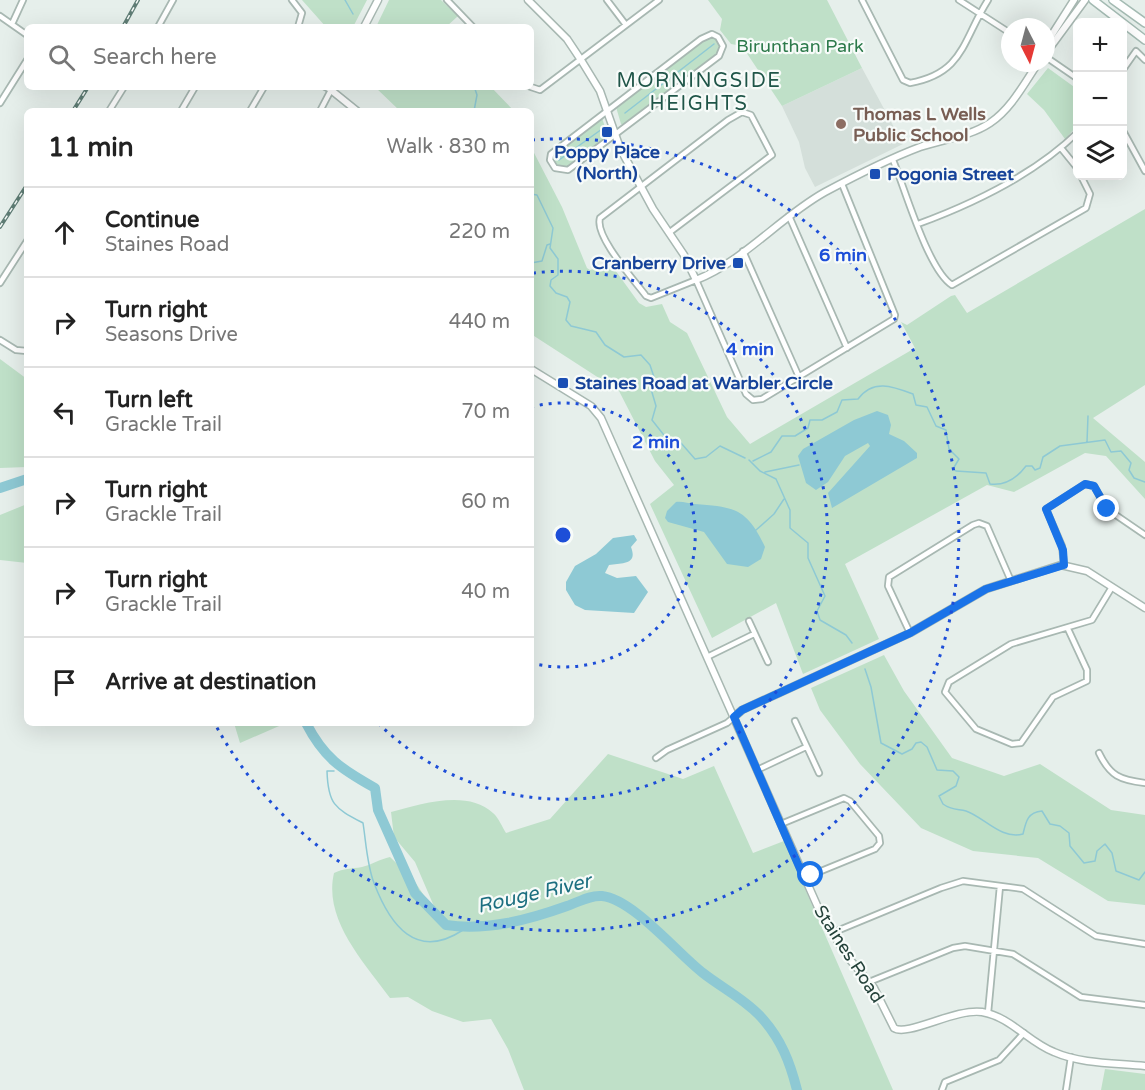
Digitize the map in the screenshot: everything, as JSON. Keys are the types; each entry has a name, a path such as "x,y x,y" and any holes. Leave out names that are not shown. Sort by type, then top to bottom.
{"main road":[{"path":"1093,0 1145,39"},
{"path":"1113,0 1145,23"}],"street":[{"path":"12,24 23,0"},
{"path":"160,24 173,0"},
{"path":"292,0 302,13 299,24"},
{"path":"366,24 378,0"},
{"path":"447,0 470,24"},
{"path":"528,0 567,39 600,91 615,134 641,187 670,232 696,280 746,394 753,400 762,399 891,323 895,315 842,184"},
{"path":"607,0 626,26"},
{"path":"534,88 540,90 660,0"},
{"path":"862,0 903,80 910,84 938,76 953,64 988,0"},
{"path":"959,0 1001,27"},
{"path":"1055,30 1074,0"},
{"path":"1055,42 1085,0"},
{"path":"0,16 24,32"},
{"path":"712,34 722,41 723,52 719,56 568,170 555,168 550,160 551,154 607,110 706,36 712,34"},
{"path":"1127,63 1136,51 1145,60"},
{"path":"1055,62 1073,76"},
{"path":"0,103 24,65"},
{"path":"670,232 772,155 751,115 742,112 728,120 600,218 599,228 603,237 646,296 651,298 716,271 809,201 842,184 915,149 975,131 990,123 1012,102 1032,72"},
{"path":"111,108 122,90"},
{"path":"183,108 193,90"},
{"path":"252,108 262,90"},
{"path":"321,108 329,90"},
{"path":"332,90 353,108"},
{"path":"918,224 1012,182 1061,148 1073,136"},
{"path":"1127,138 1145,171"},
{"path":"1061,148 1073,164"},
{"path":"893,160 943,279 952,285 1086,208 1090,195 1083,180"},
{"path":"789,216 847,348"},
{"path":"0,283 24,246"},
{"path":"743,250 800,377"},
{"path":"0,340 16,350 24,351"},
{"name":"Staines Road","path":"534,371 591,406 601,418 804,878 832,933 846,955 869,982 891,1023 900,1031 909,1031 957,1013 988,1013 1048,1049 1071,1057 1145,1066"},
{"path":"1064,565 1063,550 1046,509 1085,484 1094,486 1107,509 1145,535"},
{"path":"910,633 888,586 888,577 973,525 979,523 987,526 1011,581"},
{"path":"656,758 667,750 727,723 742,710 910,633 981,591 1011,581 1064,565 1087,570 1145,609"},
{"path":"1068,628 1087,670 1088,681 1053,697 1021,743 1012,744 976,729 945,692 949,682 1011,644 1092,620 1112,587"},
{"path":"748,621 768,662"},
{"path":"707,657 754,634"},
{"path":"795,721 819,773"},
{"path":"757,770 806,747"},
{"path":"1099,753 1106,769 1116,777 1145,783"},
{"path":"781,824 844,798 850,801 879,836 880,843 874,849 804,878"},
{"path":"832,933 950,884 963,881 1028,891 1096,936 1145,944"},
{"path":"988,1013 1000,886"},
{"path":"869,982 961,946 1019,957 1081,996 1145,1005"},
{"path":"942,1090 945,1082 999,1060 1024,1033"},
{"path":"1066,1090 1071,1057"}],"shaded area":[{"name":"Thomas L Wells Public School","path":"862,68 903,144 815,187 805,168 799,142 782,106"}],"green space":[{"path":"302,0 367,0 355,24 323,24"},
{"path":"389,0 441,0 458,16 449,24 377,24"},
{"name":"Birunthan Park","path":"708,0 827,0 862,68 782,106 742,46 731,44 720,30 722,19"},
{"path":"705,39 716,39 720,45 719,52 623,125 621,124 616,107"},
{"path":"1045,72 1054,72 1073,86 1073,130 1065,139 1044,110 1027,94"},
{"path":"378,90 494,90 511,108 397,108"},
{"path":"602,118 608,136 571,166 559,169 555,165 553,154"},
{"path":"534,153 562,207 587,268 590,270 610,263 639,303 646,307 662,304 670,322 687,333 727,417 750,444 915,348 901,322 907,325 955,295 967,313 1145,209 1145,385 1093,418 1145,462 1145,499 1106,456 1085,453 1014,492 987,485 845,564 879,639 803,674 776,603 712,638 650,504 674,485 655,461 619,391 534,336"},
{"path":"0,359 24,377 24,467 0,468"},
{"path":"24,505 24,563 0,560 0,515"},
{"path":"884,655 904,691 952,758 1004,776 1040,764 1111,810 1145,815 1145,905 1108,901 1038,858 973,851 921,828 860,764 820,710 811,688"},
{"path":"235,726 279,726 240,743"},
{"path":"608,754 683,779 714,766 753,853 784,841 893,1090 524,1090 508,1049 491,1019 463,1022 432,1011 408,997 390,998 358,955 340,924 332,890 334,873 390,857 413,879 439,918 415,862 394,837 391,812 429,802 457,800 471,802 493,813 506,833 550,819"},
{"path":"1105,1069 1145,1074 1145,1090 1101,1090"}],"water":[{"path":"877,411 888,415 891,425 889,434 904,441 917,453 917,458 832,508 828,493 870,446 868,443 845,456 828,482 816,490 806,483 798,456 803,449 854,420"},
{"path":"676,502 720,506 738,512 752,524 765,547 761,559 748,567 727,564 704,532 668,522 665,518 667,511"},
{"path":"634,535 637,540 631,547 633,553 631,560 609,565 605,573 617,578 636,576 648,592 634,613 585,610 575,605 566,590 566,582 575,566 596,554 613,538"}],"waterway":[{"path":"345,0 353,14"},
{"path":"625,113 714,44"},
{"path":"475,90 477,95 475,108"},
{"path":"559,160 602,129"},
{"path":"534,194 537,195 553,228 550,248 558,259 558,275 551,280 550,286 556,293 567,297 570,302 566,320 571,326 596,332 605,345 624,357 641,355 650,365 654,377 651,389 656,406 652,420 667,439 681,443 695,459 706,457 720,446 745,458"},
{"path":"534,262 542,261 547,245 550,244"},
{"path":"753,461 771,452 782,436 795,436 808,428 810,420 822,420 837,412 842,400 858,399 870,389 883,386 913,394 916,405 927,407 936,426 946,430 949,449 959,459 953,469 986,473 990,484 1001,484 1011,480 1026,466 1032,466 1035,470 1040,468 1043,457 1060,446 1105,440 1111,452 1121,451 1131,463 1129,470 1134,478 1145,482"},
{"path":"1087,442 1088,416"},
{"path":"749,460 760,471 776,479 790,510 790,528 808,543 808,558 825,596 817,611 820,620 846,635 852,643"},
{"path":"765,472 799,465"},
{"name":"Rouge River","path":"0,488 24,480"},
{"path":"756,530 774,514 784,499"},
{"path":"865,669 871,687 881,743 902,754 912,749 916,743 921,742 927,747 937,770 953,771 959,777 956,786 939,796 943,804 973,814 1000,831 1015,835 1023,834 1028,818 1042,811 1050,824 1060,826 1069,833 1070,846 1084,863 1095,861 1097,851 1105,844 1112,853 1116,871 1139,880 1145,872"},
{"name":"Rouge River","path":"308,726 334,762 375,788 378,810 415,893 446,925 477,927 507,923 537,916 584,899 602,896 614,899 641,917 703,973 741,999 761,1017 784,1051 797,1090"},
{"path":"334,771 327,771 331,798 340,809 363,823 372,876 380,898 397,925 418,940 432,942 446,939 463,930"}],"railway":[{"path":"125,24 138,0"},
{"path":"75,108 86,90"},
{"path":"0,227 24,190"}],"place":[{"name":"Thomas L Wells Public School","path":"841,124"},
{"name":"Poppy Place (North)","path":"607,132"},
{"name":"Pogonia Street","path":"875,174"},
{"name":"Cranberry Drive","path":"738,263"},
{"name":"Staines Road at Warbler Circle","path":"563,383"}],"district":[{"name":"MORNINGSIDE HEIGHTS","path":"699,92"}],"route":[{"path":"811,875 804,878 734,717 742,710 910,633 986,589 1064,565 1065,558 1061,543 1046,509 1051,503 1085,484 1094,486 1107,509"}]}
